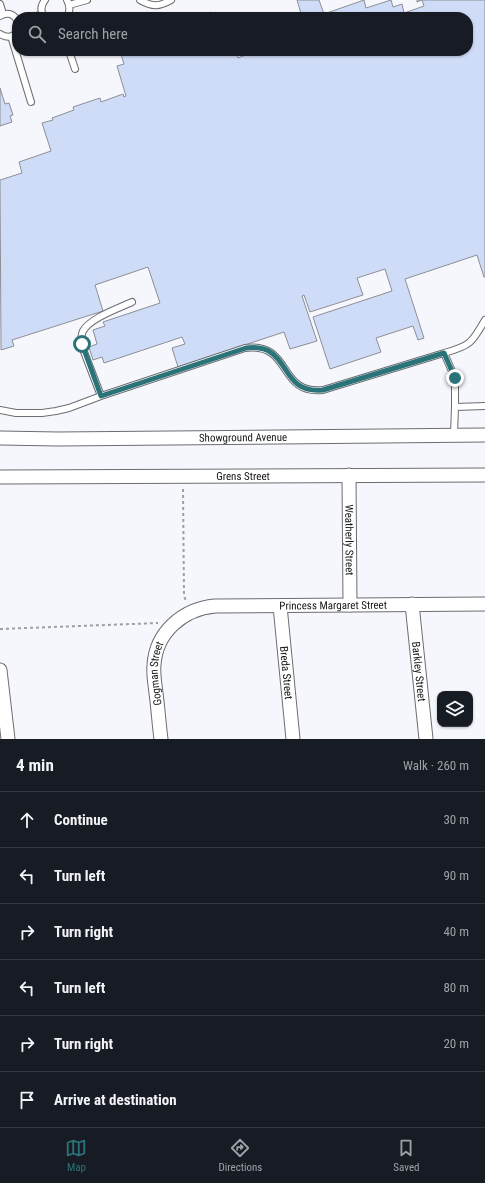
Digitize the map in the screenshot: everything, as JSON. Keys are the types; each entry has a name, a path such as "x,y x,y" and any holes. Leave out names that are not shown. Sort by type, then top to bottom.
{"street":[{"name":"Showground Avenue","path":"0,438 58,439 454,434 485,435"},
{"name":"Weatherly Street","path":"349,475 350,605"},
{"name":"Grens Street","path":"0,477 485,475"},
{"name":"Barkley Street","path":"412,604 426,739"},
{"name":"Princess Margaret Street","path":"182,617 199,609 215,606 485,604"},
{"name":"Breda Street","path":"280,606 293,739"},
{"name":"Gogman Street","path":"161,739 154,665 159,645 169,629 182,617"},
{"path":"0,670 8,739"}],"lane":[{"path":"42,12 42,3 45,0"},
{"path":"69,12 68,2 87,0"},
{"path":"140,0 148,5 157,6 171,0"},
{"path":"0,4 2,15 12,15"},
{"path":"0,34 5,37 11,36 12,39"},
{"path":"17,56 31,102"},
{"path":"71,56 75,69"},
{"path":"101,396 82,344 81,337 83,330 99,317 132,302"},
{"path":"0,410 16,413 42,413 69,408 101,396 251,347 269,350 279,358 293,382 306,389 317,391 323,390 460,349 475,338 485,320"},
{"path":"444,353 455,378 454,434"},
{"path":"455,407 485,406"}],"path":[{"path":"0,629 182,617 184,595 184,476"}],"building":[{"path":"297,0 319,0 323,12 301,12"},
{"path":"364,0 366,8 391,0 393,7 402,4 404,12 330,12"},
{"path":"422,0 485,0 485,277 477,255 405,279 424,338 418,340 413,326 376,338 381,352 330,369 313,317 392,291 385,269 357,278 363,295 310,312 304,295 302,296 317,341 290,349 284,332 178,367 172,348 185,344 182,337 104,363 102,357 93,360 89,347 97,344 93,330 105,326 103,322 160,303 148,267 95,285 103,311 12,340 14,346 1,350 0,180 22,173 19,162 51,151 42,123 53,120 52,118 74,110 73,107 100,98 101,102 123,94 124,97 126,96 117,66 124,64 122,56 237,56 238,58 243,56 473,56 473,12 407,12 424,6"},
{"path":"0,88 5,104 9,103 13,115 10,116 12,122 0,126"}],"route":[{"path":"82,344 101,396 251,347 269,350 279,358 293,382 306,389 317,391 444,353 455,378"}]}
